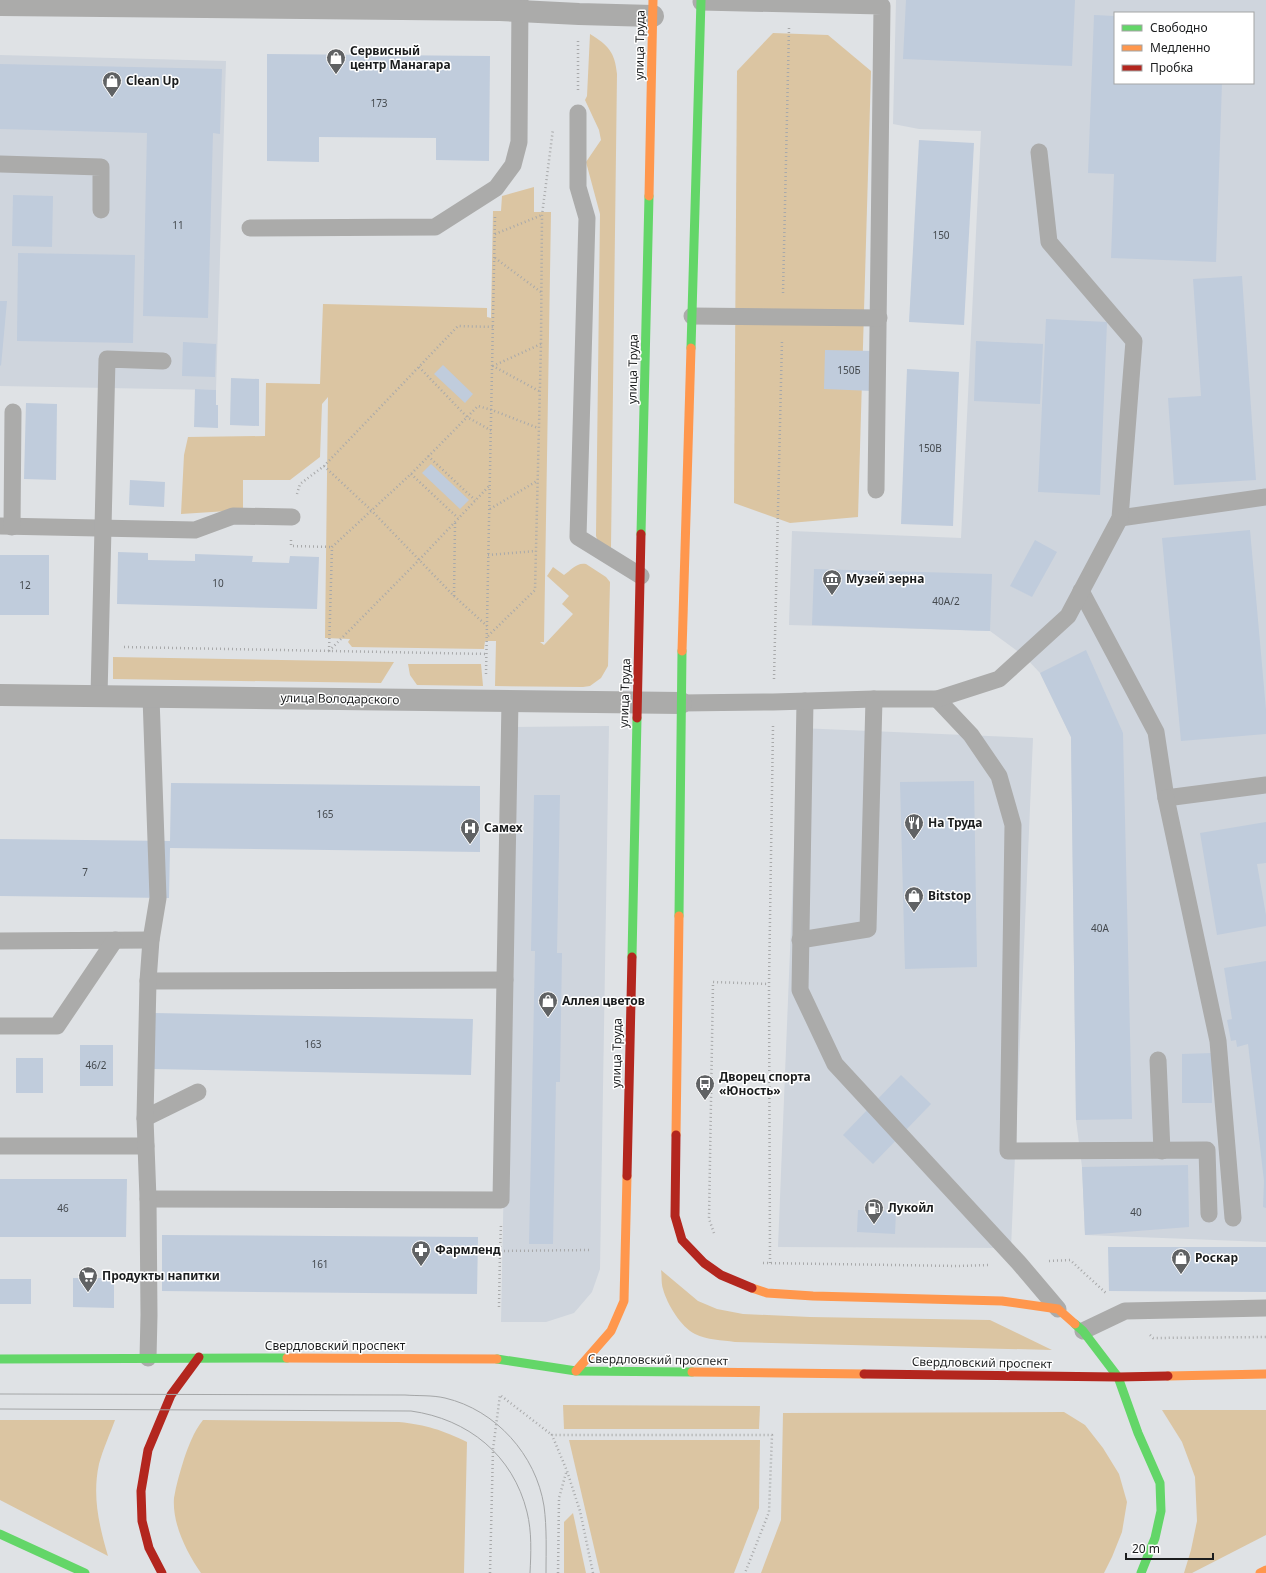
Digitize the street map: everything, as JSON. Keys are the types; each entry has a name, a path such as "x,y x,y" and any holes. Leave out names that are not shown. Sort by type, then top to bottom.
{"main road":[{"path":"701,1 680,703 675,1216 682,1240 704,1263 721,1275 744,1286 767,1293 813,1296 1002,1301 1058,1309 1083,1330 1118,1377 1138,1432 1160,1483 1161,1511 1155,1538 1141,1573"},
{"name":"улица Труда","path":"576,1371 611,1331 624,1301 653,8"},
{"path":"162,1573 149,1548 142,1521 141,1491 148,1450 171,1395 199,1357"},
{"name":"Свердловский проспект","path":"0,1359 199,1357 501,1359 576,1371 1118,1377 1266,1374"},
{"path":"0,1534 85,1573"},
{"path":"1260,1573 1266,1570"}],"street":[{"path":"0,5 520,5 579,14 653,8"},
{"name":"улица Володарского","path":"0,695 680,703"}],"lane":[{"path":"701,1 790,4 811,2 885,3 876,490"},
{"path":"250,228 435,227 496,188 513,165 519,142 520,5"},
{"path":"578,113 578,187 587,218 578,537 641,576"},
{"path":"680,703 937,699 999,679 1068,616 1120,518 1134,341 1049,242 1039,152"},
{"path":"0,164 102,167 101,210"},
{"path":"692,316 879,318"},
{"path":"99,696 107,359 163,361"},
{"path":"13,412 6,526 195,530 233,516 292,516"},
{"path":"1120,518 1266,497"},
{"path":"1081,591 1156,732 1166,798 1218,1041 1233,1218"},
{"path":"148,1358 148,1198 145,1118 148,981 151,940 158,898 151,697"},
{"path":"800,940 868,929 874,699"},
{"path":"937,699 971,735 999,776 1013,825 1008,1151 1207,1150 1209,1214"},
{"path":"148,1198 501,1200 510,701"},
{"path":"805,701 800,990 835,1064 1019,1263 1058,1309"},
{"path":"1166,798 1266,785"},
{"path":"0,1026 57,1026 115,940"},
{"path":"0,941 151,940"},
{"path":"148,981 504,980"},
{"path":"1158,1060 1162,1151"},
{"path":"145,1118 198,1092"},
{"path":"0,1146 146,1146"},
{"path":"1083,1330 1125,1311 1266,1308"}],"path":[{"path":"770,1263 769,984 773,702 790,4"},
{"path":"578,91 579,14"},
{"path":"488,636 535,590 542,292 542,215 553,123"},
{"path":"489,701 486,675 488,654 488,555 492,431 496,188"},
{"path":"495,234 542,215"},
{"path":"495,258 542,292"},
{"path":"300,484 324,466 458,326 494,327"},
{"path":"493,366 541,344"},
{"path":"493,366 539,391"},
{"path":"419,367 467,417 492,431"},
{"path":"329,651 332,547 411,474 478,406 538,428"},
{"path":"428,456 475,500"},
{"path":"324,466 371,510 454,596 488,626"},
{"path":"411,474 458,518"},
{"path":"490,509 537,481"},
{"path":"329,651 419,560 490,485"},
{"path":"454,596 455,522"},
{"path":"488,555 536,551"},
{"path":"100,646 488,654"},
{"path":"714,1234 709,1219 713,982 769,984"},
{"path":"498,1307 500,1251 589,1250"},
{"path":"762,1263 958,1266"},
{"path":"490,1573 492,1450 500,1396 552,1435 567,1471 580,1511 593,1573"},
{"path":"552,1435 772,1435 769,1512 745,1573"},
{"path":"558,1573 559,1498 567,1471"}],"shaded area":[{"path":"896,0 1266,0 1266,1242 1085,1235 1082,1167 1076,1120 1071,737 1040,673 1024,656 990,631 789,625 792,531 961,538 981,131 919,129 893,124"},
{"path":"773,33 828,35 871,71 858,517 790,523 734,503 737,71"},
{"path":"590,34 602,42 610,50 616,66 617,74 611,548 598,542 596,536 600,214 586,162 601,140 599,130 585,100 587,96"},
{"path":"0,55 226,61 216,390 0,386"},
{"path":"534,187 534,212 551,212 544,642 540,642 544,645 573,614 562,604 569,596 547,576 553,567 564,575 577,565 586,564 606,577 610,582 608,666 601,678 590,686 583,687 495,686 496,641 485,641 484,649 352,647 348,642 350,639 325,638 328,397 322,404 320,457 290,480 243,480 243,510 181,514 184,455 188,437 265,436 266,383 320,384 323,304 487,308 487,317 491,318 493,211 501,211 502,196"},
{"path":"113,657 394,662 381,683 113,679"},
{"path":"408,664 481,664 483,686 417,685 410,675"},
{"path":"609,726 600,1269 592,1292 574,1313 546,1322 501,1322 513,727"},
{"path":"799,728 1033,738 1011,1248 778,1247"},
{"path":"661,1270 698,1301 717,1309 743,1314 810,1317 990,1320 1052,1350 735,1342 710,1339 690,1331 675,1314 663,1289"},
{"path":"563,1405 760,1406 759,1429 564,1429"},
{"path":"1162,1410 1266,1410 1266,1535 1192,1573 1184,1573 1191,1550 1197,1521 1195,1477 1182,1442"},
{"path":"1064,1412 1085,1425 1103,1448 1119,1474 1127,1502 1122,1532 1104,1573 761,1573 781,1520 783,1413"},
{"path":"0,1420 115,1420 99,1464 96,1488 99,1522 108,1556 0,1500"},
{"path":"203,1420 399,1422 434,1429 450,1434 467,1442 464,1573 201,1573 186,1547 178,1528 175,1518 174,1498 184,1459 194,1434"},
{"path":"569,1440 760,1440 759,1508 734,1573 600,1573"},
{"path":"573,1513 586,1573 564,1573 564,1522"}],"building":[{"path":"906,0 1075,0 1072,66 903,59"},
{"path":"1094,15 1114,16 1114,84 1222,84 1216,262 1111,258 1114,174 1088,173"},
{"path":"267,54 490,56 489,161 436,160 436,138 319,137 319,162 267,161"},
{"path":"0,64 222,69 220,134 213,133 208,318 143,316 147,133 0,129"},
{"path":"919,140 974,143 964,325 909,322"},
{"path":"13,195 53,196 52,247 12,246"},
{"path":"18,253 135,255 133,343 17,341"},
{"path":"1242,276 1256,480 1174,485 1168,398 1201,396 1193,279"},
{"path":"0,301 7,301 1,366 0,365"},
{"path":"1046,319 1107,322 1100,495 1038,492"},
{"path":"976,341 1043,344 1040,404 974,401"},
{"path":"183,342 216,344 215,377 182,376"},
{"path":"825,350 875,351 873,391 824,389"},
{"path":"443,365 473,394 465,403 434,374"},
{"path":"907,369 959,372 953,526 901,524"},
{"path":"231,378 259,379 259,426 230,425"},
{"path":"195,389 216,390 216,405 218,405 218,428 194,427"},
{"path":"26,403 57,404 56,480 24,479"},
{"path":"431,464 469,500 460,509 422,473"},
{"path":"130,480 165,482 164,507 129,505"},
{"path":"1250,530 1266,710 1266,734 1181,741 1162,538"},
{"path":"1035,540 1057,552 1032,597 1010,586"},
{"path":"118,552 148,553 148,560 195,561 195,554 253,556 252,562 289,563 290,556 319,557 317,609 117,604"},
{"path":"0,555 49,555 49,615 0,615"},
{"path":"814,569 992,574 990,631 812,625"},
{"path":"1086,650 1123,733 1132,1119 1076,1120 1071,737 1040,673"},
{"path":"974,781 977,967 905,969 900,782"},
{"path":"171,783 480,786 480,852 170,848 169,898 0,896 0,839 170,841"},
{"name":"Аллея цветов","path":"534,795 560,795 557,953 562,953 560,1082 556,1082 553,1244 529,1244 535,951 531,951"},
{"path":"1266,822 1266,863 1257,864 1266,915 1266,926 1217,935 1200,833"},
{"path":"1266,961 1266,1208 1263,1207 1264,1181 1248,1044 1237,1047 1236,1040 1231,1041 1227,1020 1232,1019 1224,968"},
{"path":"154,1013 473,1019 471,1075 153,1069"},
{"path":"80,1045 113,1045 113,1086 80,1086"},
{"path":"1212,1053 1212,1103 1182,1103 1182,1054"},
{"path":"16,1058 43,1058 43,1093 16,1093"},
{"path":"901,1075 931,1104 873,1164 843,1135"},
{"path":"1188,1165 1189,1227 1085,1235 1082,1167"},
{"path":"0,1179 127,1179 126,1237 0,1237"},
{"path":"858,1210 896,1211 895,1234 857,1232"},
{"path":"162,1235 478,1237 477,1294 162,1291"},
{"path":"1108,1247 1266,1247 1266,1292 1109,1291"},
{"path":"73,1278 114,1278 114,1308 73,1307"},
{"path":"0,1279 31,1279 31,1304 0,1304"}],"tram line":[{"path":"0,1394 405,1395 440,1397 464,1404 497,1424 511,1437 523,1453 532,1469 540,1487 544,1506 546,1531 546,1573"},
{"path":"0,1409 411,1411 432,1415 469,1431 485,1443 499,1457 511,1473 520,1492 529,1520 531,1542 530,1573"}],"traffic: fast":[{"path":"691,348 701,0"},
{"path":"641,534 649,196"},
{"path":"679,916 682,651"},
{"path":"632,957 637,718"},
{"path":"1075,1324 1083,1331 1118,1377 1138,1433 1160,1483 1161,1511 1155,1538 1141,1573"},
{"path":"0,1359 287,1358"},
{"path":"497,1359 576,1371 692,1372"},
{"path":"0,1534 85,1573"}],"traffic: slow":[{"path":"649,196 653,0"},
{"path":"682,651 691,348"},
{"path":"676,1135 679,916"},
{"path":"576,1371 611,1331 624,1301 627,1176"},
{"path":"752,1288 767,1293 813,1296 1002,1301 1058,1309 1075,1324"},
{"path":"287,1358 497,1359"},
{"path":"692,1372 864,1374"},
{"path":"1168,1376 1266,1374"},
{"path":"1260,1573 1266,1570"}],"traffic: jam":[{"path":"637,718 641,534"},
{"path":"627,1176 632,957"},
{"path":"676,1135 675,1216 682,1240 704,1263 721,1275 752,1288"},
{"path":"162,1573 149,1548 142,1521 141,1491 148,1450 171,1395 199,1357"},
{"path":"864,1374 1118,1377 1168,1376"}],"place":[{"name":"Сервисный центр Манагара","path":"336,75"},
{"name":"Clean Up","path":"112,98"},
{"name":"Музей зерна","path":"832,596"},
{"name":"На Труда","path":"914,840"},
{"name":"Самех","path":"470,845"},
{"name":"Bitstop","path":"914,913"},
{"name":"Аллея цветов","path":"548,1018"},
{"name":"Дворец спорта «Юность»","path":"705,1101"},
{"name":"Лукойл","path":"874,1225"},
{"name":"Фармленд","path":"421,1267"},
{"name":"Роскар","path":"1181,1275"},
{"name":"Продукты напитки","path":"88,1293"}]}
